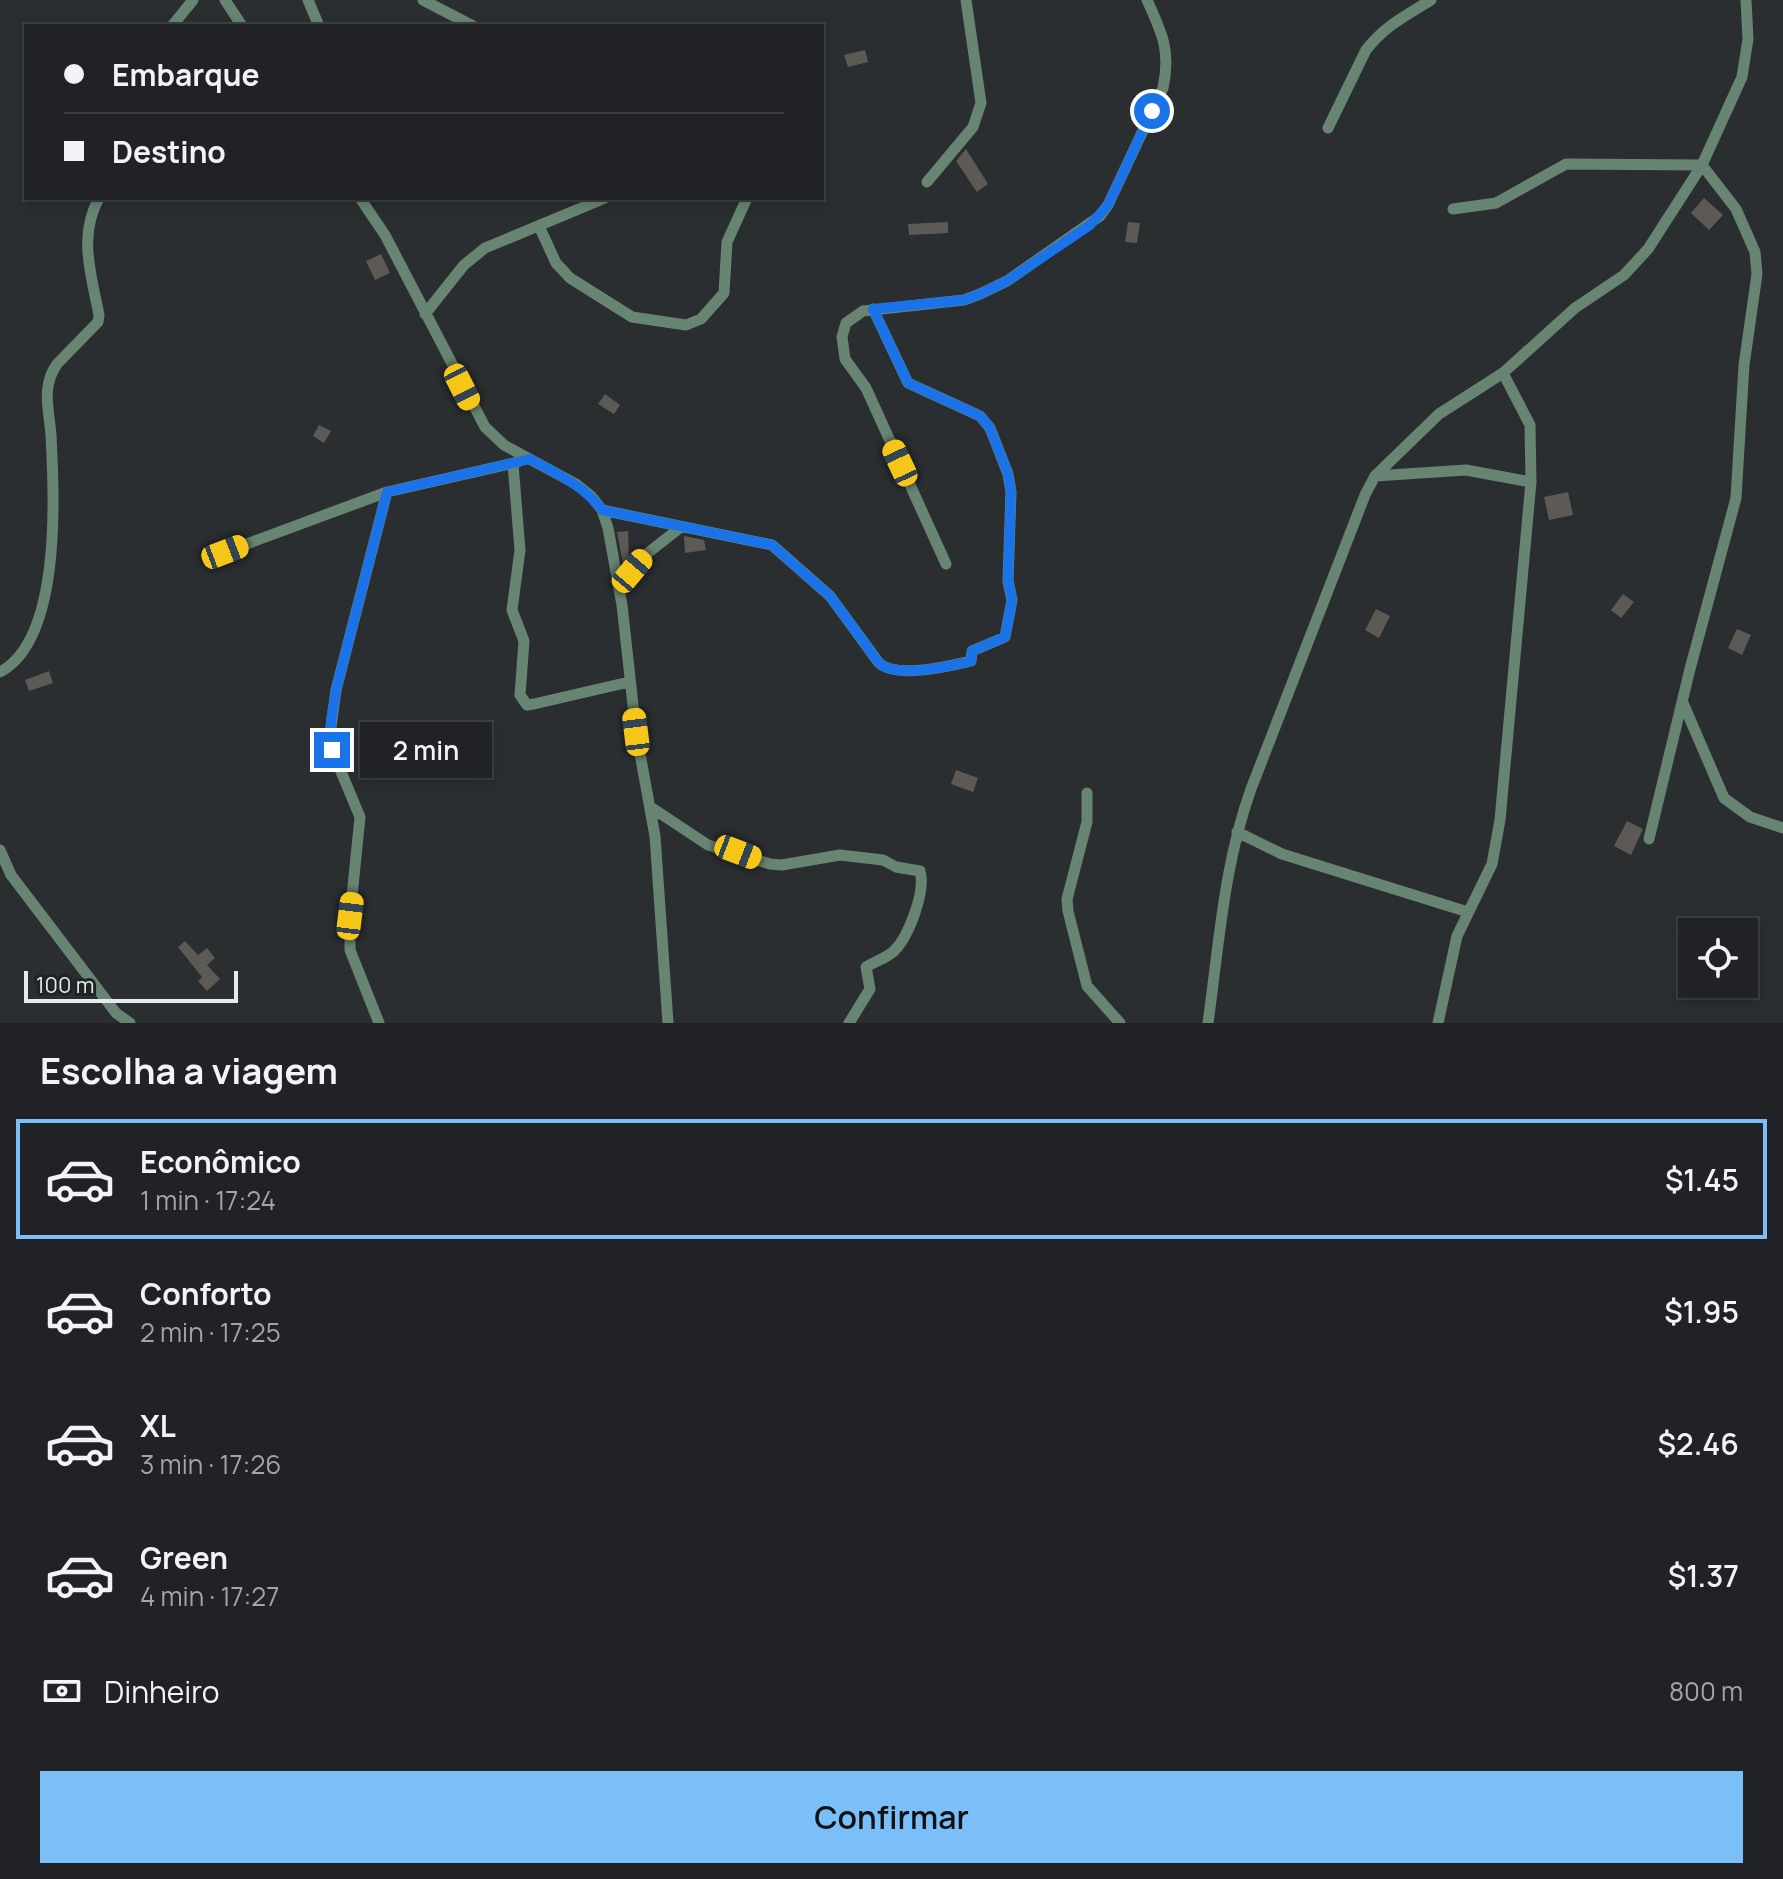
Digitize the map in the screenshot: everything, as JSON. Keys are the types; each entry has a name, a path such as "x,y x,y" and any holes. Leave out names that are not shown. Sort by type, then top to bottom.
{"street":[{"path":"174,24 193,0"},
{"path":"225,0 241,24"},
{"path":"308,0 318,24"},
{"path":"423,0 469,24"},
{"path":"927,182 973,127 981,103 966,0"},
{"path":"946,564 866,388 845,359 842,337 846,323 854,315 873,309 964,300 980,294 1007,281 1100,216 1163,88 1166,46 1147,0"},
{"path":"1328,128 1373,40 1391,23 1431,0"},
{"path":"1208,1023 1237,832 1365,495 1375,476 1446,409 1503,373 1575,308 1634,265 1702,165 1742,77 1748,39 1746,0"},
{"path":"1453,209 1496,203 1566,164 1702,165"},
{"path":"1649,839 1736,498 1744,365 1757,274 1755,252 1736,209 1702,165"},
{"path":"0,672 10,667 23,653 41,612 52,548 51,433 46,390 57,364 98,322 86,248 91,213 98,200"},
{"path":"361,200 385,235 485,427 504,445 576,484 602,510 619,586 640,761 652,808 668,1023"},
{"path":"539,226 556,263 570,278 632,317 686,325 701,319 724,293 728,236 746,200"},
{"path":"425,314 474,255 586,202"},
{"path":"602,510 760,541 777,548 830,596 879,663 888,669 936,670 971,661 972,651 1005,637 1012,600 1008,581 1011,492 1008,474 990,428 980,416 908,383 873,309"},
{"path":"1438,1023 1457,936 1482,887 1497,843 1531,482 1530,425 1503,373"},
{"path":"225,552 387,492 530,459"},
{"path":"513,464 520,550 512,610 524,641 522,701 527,705 534,704 629,682"},
{"path":"1375,476 1466,470 1531,482"},
{"path":"379,1023 350,950 350,916 360,817 332,750 330,734 336,690 387,492"},
{"path":"619,586 644,556 681,527"},
{"path":"1683,703 1724,798 1750,817 1783,828"},
{"path":"1087,793 1087,822 1067,899 1068,911 1087,986 1120,1023"},
{"path":"652,808 708,845 770,864 782,865 840,855 883,860 896,867 920,871 922,880 909,931 893,953 866,967 870,989 849,1023"},
{"path":"1237,832 1282,854 1468,912"},
{"path":"0,850 11,875 116,1013 130,1023"}],"building":[{"path":"865,50 868,62 848,67 844,55"},
{"path":"966,149 988,184 977,192 956,161"},
{"path":"1704,198 1723,215 1709,230 1691,213"},
{"path":"948,222 948,233 909,235 908,224"},
{"path":"1128,222 1140,223 1137,243 1125,242"},
{"path":"381,254 390,273 375,280 366,261"},
{"path":"605,394 620,405 614,414 598,404"},
{"path":"319,425 331,431 324,443 313,436"},
{"path":"1568,492 1573,515 1549,520 1544,497"},
{"path":"628,531 629,560 623,564 617,532"},
{"path":"684,536 704,540 706,550 685,553"},
{"path":"1623,594 1634,602 1621,618 1611,610"},
{"path":"1376,609 1390,616 1379,638 1365,630"},
{"path":"1737,629 1751,635 1742,655 1728,648"},
{"path":"49,671 53,683 29,691 25,680"},
{"path":"956,770 978,778 973,792 951,784"},
{"path":"1627,821 1643,829 1631,855 1614,846"},
{"path":"185,941 198,955 207,948 215,958 207,965 220,979 207,991 198,981 202,977 178,947"}],"route":[{"path":"332,750 330,734 336,690 387,492 530,459 576,484 602,510 772,545 830,596 879,663 888,669 936,670 971,661 972,651 1005,637 1012,600 1008,581 1011,492 1008,474 990,428 980,416 908,383 873,309 964,300 993,289 1090,225 1108,205 1152,111"}]}
